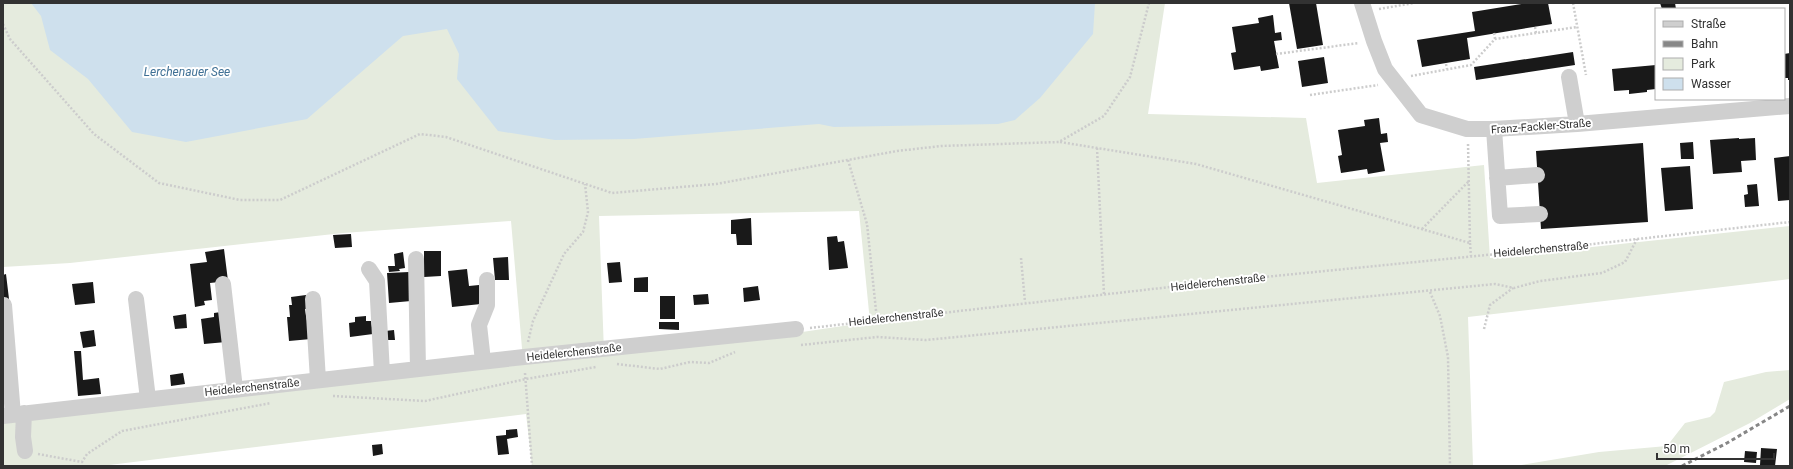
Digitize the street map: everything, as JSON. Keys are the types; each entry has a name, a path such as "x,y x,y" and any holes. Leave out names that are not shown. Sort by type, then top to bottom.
{"street":[{"name":"Franz-Fackler-Straße","path":"1363,7 1385,69 1396,81 1421,115 1467,129 1494,130 1790,106"},
{"path":"1569,77 1576,124"},
{"path":"1494,130 1500,216 1540,209"},
{"path":"1497,174 1537,171"},
{"path":"416,259 418,368"},
{"path":"369,269 377,281 382,373"},
{"path":"483,361 479,325 486,305 487,280"},
{"path":"223,284 235,389"},
{"path":"136,299 148,399"},
{"path":"313,299 318,380"},
{"path":"4,305 13,415 23,437 25,451"},
{"name":"Heidelerchenstraße","path":"13,415 483,361 796,337"}],"path":[{"path":"1059,142 1104,116 1130,77 1149,3"},
{"path":"1363,7 1414,3"},
{"path":"1572,3 1587,78"},
{"path":"3,24 10,39 94,134 159,183 240,200 280,200 420,134 446,136 612,193 716,184 897,151 942,146 1059,142 1196,164 1470,243"},
{"path":"1535,27 1536,33"},
{"path":"1310,95 1396,81 1471,65 1495,39 1578,27"},
{"path":"1494,33 1495,39"},
{"path":"1276,54 1374,41"},
{"path":"1446,64 1447,69"},
{"path":"1467,129 1471,256"},
{"path":"1097,148 1104,294"},
{"path":"848,160 867,224 876,320"},
{"path":"1422,228 1469,180"},
{"path":"532,466 524,357 533,321 548,287 564,254 582,232 588,212 585,184"},
{"name":"Heidelerchenstraße","path":"796,337 876,320 1104,294 1558,248 1790,222"},
{"path":"1484,329 1490,305 1514,288 1540,281 1602,273 1625,262 1637,239"},
{"path":"1021,258 1025,302"},
{"path":"796,337 877,337 926,340 1430,292 1495,284 1514,288"},
{"path":"1430,292 1440,316 1448,357 1450,466"},
{"path":"614,364 660,369 690,362 709,363 742,350"},
{"path":"327,395 425,401 526,379 599,366"},
{"path":"25,451 82,462 87,454 122,431 275,402"}],"green space":[{"path":"3,3 1165,3 1148,114 1306,118 1317,183 1484,165 1490,258 1790,226 1790,279 1468,317 1473,466 532,466 526,414 101,466 3,466 3,422 523,360 511,221 343,233 70,263 3,267","holes":["859,211 870,322 775,336 604,352 599,216"]},
{"path":"1790,370 1790,399 1750,423 1665,466 1515,466 1599,452 1667,446 1685,423 1710,417 1715,412 1724,382 1766,372"}],"water":[{"name":"Lerchenauer See","path":"31,3 1095,3 1093,34 1040,98 1015,120 998,124 834,127 819,124 634,139 555,140 498,131 457,79 459,54 447,29 403,36 307,119 186,142 132,132 88,79 50,50 41,16"}],"building":[{"path":"1289,3 1316,3 1323,45 1297,49"},
{"path":"1527,3 1548,3 1552,24 1467,38 1470,59 1422,67 1417,40 1475,31 1472,12"},
{"path":"1660,3 1675,3 1676,8 1662,8"},
{"path":"1273,15 1275,33 1281,32 1282,40 1274,41 1279,68 1261,71 1260,66 1234,70 1231,53 1236,52 1232,27 1259,23 1258,18"},
{"path":"1573,52 1575,65 1476,80 1474,67"},
{"path":"1790,53 1790,80 1785,78 1785,54"},
{"path":"1324,57 1328,83 1302,87 1298,61"},
{"path":"1655,65 1655,89 1647,90 1647,92 1629,94 1629,90 1614,91 1612,69"},
{"path":"1379,118 1381,134 1387,133 1388,142 1380,143 1385,171 1368,174 1367,169 1341,173 1338,156 1342,155 1338,130 1365,126 1364,120"},
{"path":"1755,138 1756,160 1741,161 1742,172 1713,174 1710,140"},
{"path":"1693,142 1694,159 1681,159 1680,143"},
{"path":"1643,143 1648,222 1541,229 1536,151"},
{"path":"1790,156 1790,200 1778,201 1774,158"},
{"path":"1690,166 1693,209 1665,211 1661,168"},
{"path":"1757,184 1759,206 1745,207 1744,195 1748,194 1747,185"},
{"path":"751,218 752,245 737,245 736,234 731,234 731,220"},
{"path":"351,234 352,247 335,248 333,235"},
{"path":"837,236 838,242 844,241 848,268 829,270 827,237"},
{"path":"224,249 228,281 210,283 212,300 204,301 205,305 195,307 190,264 207,262 205,252"},
{"path":"424,251 441,251 441,276 424,277"},
{"path":"403,252 405,268 399,269 400,271 389,272 388,266 395,266 394,254"},
{"path":"508,257 509,280 495,280 493,258"},
{"path":"620,262 622,282 609,283 607,263"},
{"path":"467,269 469,286 479,285 481,304 452,307 448,271"},
{"path":"409,272 411,301 389,303 387,273"},
{"path":"6,274 9,299 3,300 3,275"},
{"path":"648,277 648,292 634,292 634,278"},
{"path":"93,282 95,303 75,305 72,284"},
{"path":"758,286 760,300 744,302 743,288"},
{"path":"708,294 709,304 694,305 693,295"},
{"path":"306,295 307,309 305,309 311,339 289,341 287,317 290,317 289,305 292,305 291,297"},
{"path":"660,296 675,296 675,319 660,319"},
{"path":"221,312 226,342 204,344 201,319 214,317 214,313"},
{"path":"186,314 187,328 175,329 173,316"},
{"path":"366,316 366,321 371,321 373,334 350,337 349,323 355,322 355,317"},
{"path":"659,322 679,322 679,330 659,329"},
{"path":"94,330 96,346 83,348 80,332"},
{"path":"394,330 395,340 385,340 385,331"},
{"path":"74,351 81,351 83,380 99,378 101,394 78,396"},
{"path":"183,373 185,384 171,386 170,375"},
{"path":"517,429 518,437 507,439 509,454 498,455 496,436 506,435 506,430"},
{"path":"382,444 383,454 373,456 372,445"},
{"path":"1761,448 1777,449 1775,466 1760,465"},
{"path":"1745,451 1757,452 1756,463 1744,462"}],"railway":[{"path":"1682,466 1727,443 1790,406"}]}
